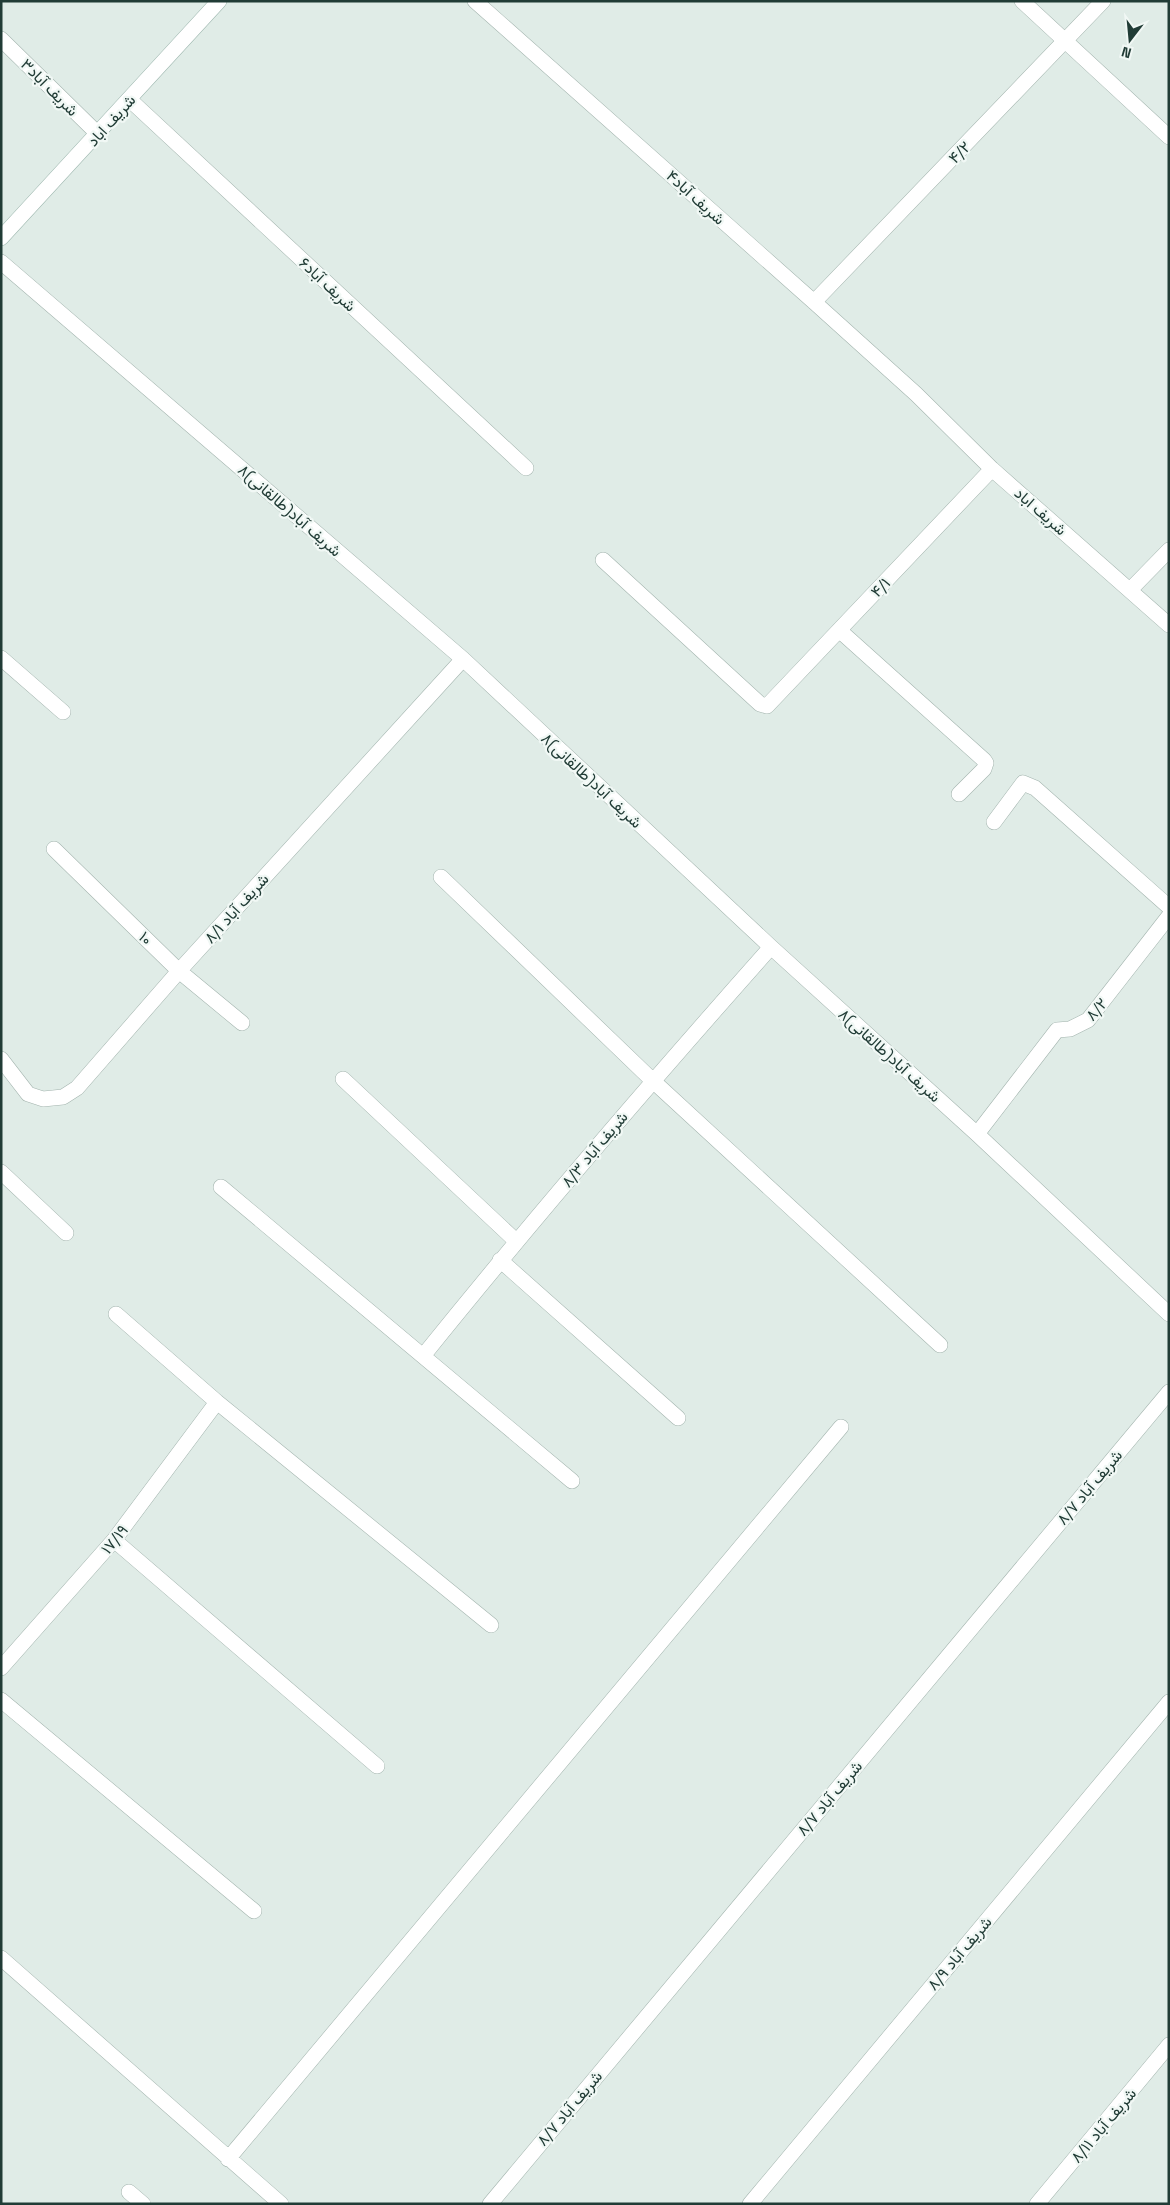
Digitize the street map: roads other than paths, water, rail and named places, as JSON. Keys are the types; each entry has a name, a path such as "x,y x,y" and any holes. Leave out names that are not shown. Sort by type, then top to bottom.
{"street":[{"name":"شریف اباد","path":"1,238 219,1"},
{"name":"۴شریف آباد","path":"476,1 916,394"},
{"path":"1022,1 1169,137"},
{"name":"۴/۲","path":"814,302 1066,42 1103,1"},
{"name":"شریف آباد۳","path":"1,39 98,134"},
{"name":"شریف آباد۶","path":"129,99 526,468"},
{"name":"۸شریف آباد(طالقانی)","path":"1,262 463,658 771,947 977,1134 1169,1314"},
{"name":"شریف اباد","path":"916,394 992,469 1169,625"},
{"name":"۴/۱","path":"603,560 760,704 767,706 992,469"},
{"path":"1130,590 1169,550"},
{"path":"839,630 984,760 986,763 984,769 959,794"},
{"path":"1,658 63,712"},
{"name":"شریف آباد ۸/۱","path":"3,1064 28,1094 43,1099 63,1097 77,1088 179,971 463,658"},
{"path":"994,822 1024,783 1035,788 1169,906"},
{"name":"۱۰","path":"54,849 179,971 242,1022"},
{"path":"441,877 652,1080 940,1345"},
{"name":"۸/۲","path":"977,1134 1057,1030 1070,1029 1088,1020 1169,916"},
{"name":"شریف آباد ۸/۳","path":"423,1356 500,1260 652,1080 771,947"},
{"path":"343,1079 516,1242"},
{"path":"1,1172 66,1233"},
{"path":"222,1186 572,1482"},
{"path":"500,1260 678,1418"},
{"path":"116,1314 216,1402 491,1626"},
{"name":"شریف آباد ۸/۷","path":"490,2204 1169,1392"},
{"name":"۱۷/۱۹","path":"1,1668 114,1540 216,1402"},
{"path":"228,2159 840,1427"},
{"path":"114,1540 377,1766"},
{"path":"1,1700 254,1911"},
{"name":"شریف آباد ۸/۹","path":"750,2204 1169,1702"},
{"path":"1,1958 281,2204"},
{"name":"شریف آباد ۸/۱۱","path":"1037,2204 1169,2046"},
{"path":"129,2192 144,2204"}]}
